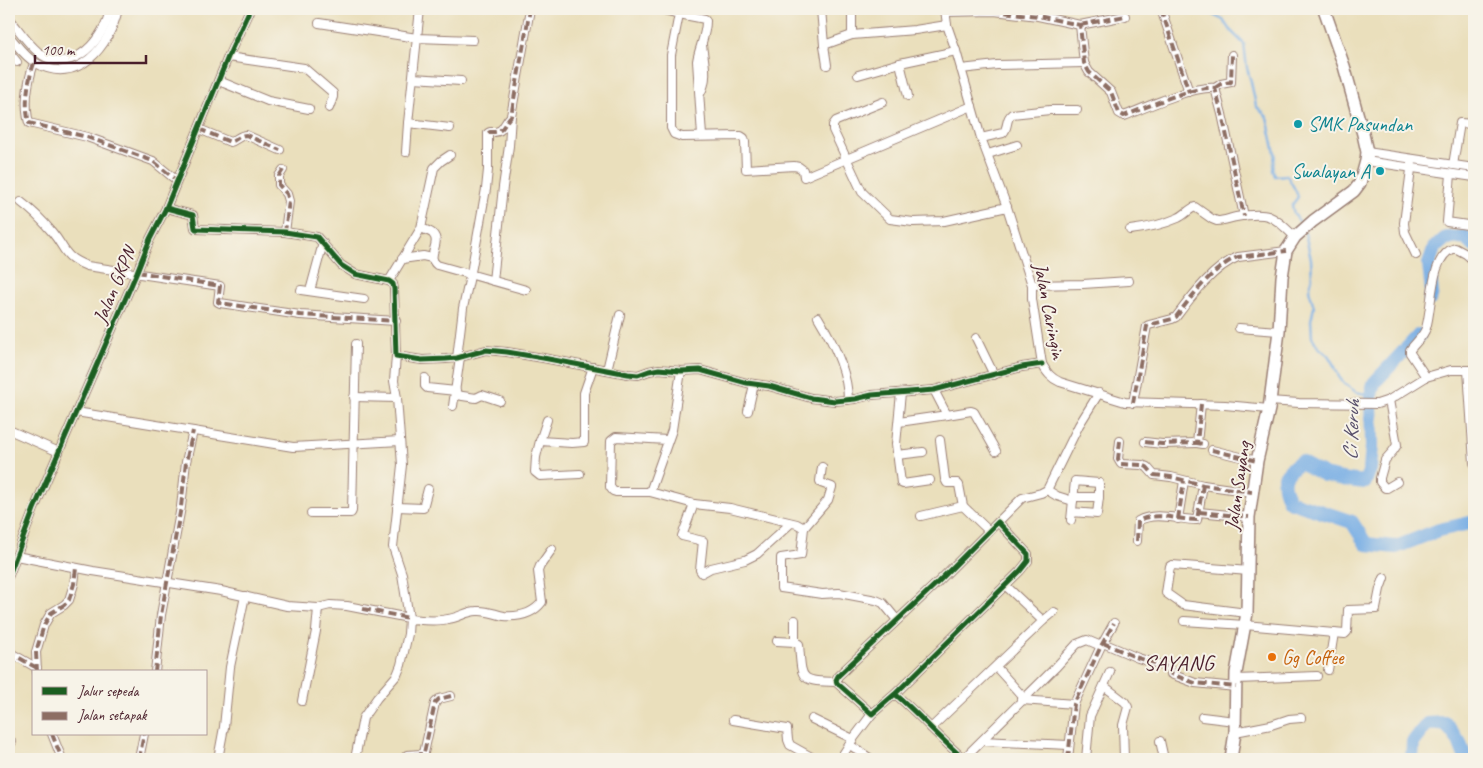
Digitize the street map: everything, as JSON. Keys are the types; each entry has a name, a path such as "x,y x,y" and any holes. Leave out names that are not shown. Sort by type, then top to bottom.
{"main road":[{"path":"1300,232 1354,191 1360,184 1366,157 1363,134 1344,66 1324,9"},
{"name":"Jalan Sayang","path":"1231,759 1235,727 1236,683 1246,619 1249,571 1249,517 1252,492 1269,405 1279,330 1280,292 1286,251 1300,232"}],"street":[{"path":"9,18 33,48 43,55 51,59 71,60 81,56 88,50 101,33 110,9"},
{"path":"33,66 65,70 75,68 87,61 102,47 115,20 118,9"},
{"name":"Jalan GKPN","path":"9,575 34,509 150,239 166,208 176,180 250,9"},
{"path":"406,152 420,9"},
{"path":"493,281 511,116 530,9"},
{"path":"660,9 705,19 707,23 697,61 702,136"},
{"path":"821,9 827,65"},
{"path":"852,9 852,36"},
{"path":"1160,9 1189,92"},
{"path":"945,10 994,11 1038,16 1080,25 1125,16"},
{"name":"Jalan Caringin","path":"945,10 947,25 981,138 1007,207 1032,285 1032,299 1042,364 1046,372 1054,379 1133,403 1352,405 1377,404 1389,400 1426,377 1452,370 1471,370"},
{"path":"679,14 671,55 671,128 674,134 678,136 741,136 745,142 746,169 794,166 803,170 804,177 972,106"},
{"path":"319,23 417,38 473,40"},
{"path":"824,45 852,36 947,25"},
{"path":"1080,25 1084,63 1089,72 1110,92 1119,113 1124,116 1189,92 1207,87 1215,88 1221,84 1231,82 1232,55"},
{"path":"9,36 33,66 27,96 29,123 87,137 153,161 176,180"},
{"path":"858,75 900,63 956,51"},
{"path":"9,52 17,62"},
{"path":"228,57 304,68 333,93 329,108"},
{"path":"900,63 908,96"},
{"path":"961,69 998,65 1084,63"},
{"path":"413,78 461,81"},
{"path":"219,81 268,100 309,109"},
{"path":"1215,88 1244,216"},
{"path":"883,102 836,122 833,125 833,130 862,192 890,220 912,222 944,221 1007,207"},
{"path":"981,138 1003,133 1006,128 1007,119 1012,114 1050,110 1077,110"},
{"path":"453,406 456,393 459,330 488,170 488,133 501,130 511,116"},
{"path":"1453,165 1460,123 1474,124"},
{"path":"408,124 450,128"},
{"path":"199,130 230,142 242,135 246,135 280,150"},
{"path":"988,154 1017,145"},
{"path":"389,282 422,228 434,168 450,155"},
{"path":"1366,157 1412,158 1474,168"},
{"path":"1366,157 1411,167 1474,177"},
{"path":"1412,158 1404,222 1405,232 1416,255"},
{"path":"282,170 279,176 279,185 287,194 289,201 285,232"},
{"path":"1451,174 1447,222 1474,226"},
{"path":"21,202 38,215 54,233 67,256 76,262 88,266 220,286 218,302 220,303 300,315 396,321"},
{"path":"1130,230 1156,226 1178,218 1195,207 1217,221 1255,214 1269,215 1282,225 1300,232"},
{"path":"166,208 194,215 196,229 285,232 317,237 341,265 355,274 393,284 396,321 394,381 398,398 402,465 393,547 402,574 409,619 408,634 397,675 376,698 363,718 355,759"},
{"path":"422,228 432,233 434,237 436,242 432,258 433,262 437,265 526,290"},
{"path":"323,243 305,291 364,299"},
{"path":"1426,377 1410,353 1410,350 1426,330 1436,269 1448,252 1455,248 1474,261"},
{"path":"1133,403 1147,326 1176,317 1198,289 1232,259 1286,251"},
{"path":"402,259 423,256 432,258"},
{"path":"1032,285 1129,281"},
{"path":"607,370 620,315"},
{"path":"818,317 832,342 845,378 848,400"},
{"path":"1239,328 1279,330"},
{"path":"976,338 994,375"},
{"path":"311,513 351,513 352,511 356,344"},
{"path":"396,356 422,360 458,358 486,350 638,375 658,370 700,370 811,398 835,401 872,395 934,390 1022,367 1042,364"},
{"path":"540,441 584,442 584,393 593,367"},
{"path":"1471,370 1474,463"},
{"path":"650,492 672,430 681,371"},
{"path":"425,378 425,386 427,388 476,398 482,395 500,401"},
{"path":"748,411 754,384"},
{"path":"934,390 947,415"},
{"path":"901,393 896,440 901,483 930,480"},
{"path":"837,682 838,676 1022,498 1047,490 1079,425 1099,393"},
{"path":"354,397 398,398"},
{"path":"1389,400 1396,445 1385,460 1380,482 1385,488 1397,482"},
{"path":"1145,442 1200,444 1201,404"},
{"path":"899,422 972,411 996,451"},
{"path":"76,412 293,447 400,442"},
{"path":"547,420 536,457 536,474 540,476 580,474"},
{"path":"9,430 59,452"},
{"path":"155,670 161,615 181,507 186,462 193,431"},
{"path":"667,440 616,437 612,441 610,487 612,490 616,492 650,492 694,504 730,508 804,528"},
{"path":"940,440 947,483 957,483 959,485 963,506 989,531"},
{"path":"1120,441 1118,459 1121,464 1142,465 1148,467 1154,475 1252,492"},
{"path":"1212,450 1258,460"},
{"path":"897,455 923,452"},
{"path":"822,468 820,481 832,488 828,500 804,528 801,555 782,558 782,589 822,594 839,593 876,600 883,603 897,620"},
{"path":"1076,480 1098,482 1097,518 1071,516 1074,499 1076,480"},
{"path":"1178,519 1184,481"},
{"path":"1136,540 1138,521 1142,519 1155,516 1197,520 1203,485"},
{"path":"397,507 423,508 428,489"},
{"path":"1047,490 1057,496 1074,499 1099,497"},
{"path":"694,504 682,536 703,540 700,570 702,573 710,568 744,560 757,554 791,523"},
{"path":"920,516 963,506"},
{"path":"1199,512 1249,517"},
{"path":"840,759 872,714 895,694 1028,561 1028,554 998,522"},
{"path":"16,556 245,596 287,606 318,608 330,605 347,606 409,619 434,621 449,619 475,611 488,611 504,616 526,614 542,602 538,571 552,549"},
{"path":"1249,571 1172,565 1170,566 1166,593 1183,605 1246,619 1334,634 1345,634 1347,632 1348,610 1376,609 1384,578"},
{"path":"37,670 36,652 44,625 51,613 69,600 76,568"},
{"path":"1005,585 1043,621"},
{"path":"218,759 224,727 230,667 245,596"},
{"path":"302,700 316,630 318,608"},
{"path":"931,728 1054,612"},
{"path":"1184,621 1246,619"},
{"path":"795,620 795,642"},
{"path":"1068,759 1068,744 1074,704 1114,623"},
{"path":"1328,670 1334,634"},
{"path":"895,694 963,759 1077,644 1087,640 1168,667 1171,670 1171,674 1194,683 1236,683 1317,676"},
{"path":"777,641 799,644 802,674 807,679 837,682 872,714"},
{"path":"9,652 37,670"},
{"path":"996,666 1023,699 1074,704"},
{"path":"1086,759 1090,716 1110,672"},
{"path":"1104,686 1125,702 1128,707 1123,725 1124,759"},
{"path":"404,759 407,756 424,753 435,703 439,699 451,696"},
{"path":"1202,717 1235,727 1270,725 1289,719 1302,718"},
{"path":"812,719 851,742 871,759"},
{"path":"733,720 787,729 790,745 815,759"},
{"path":"53,736 62,759"},
{"path":"139,759 144,736"},
{"path":"982,741 1068,744"},
{"path":"1160,741 1164,759"}],"waterway":[{"path":"1205,9 1223,20 1244,44 1247,68 1256,106 1267,117 1275,153 1273,170 1275,176 1287,175 1294,188 1298,197 1292,205 1294,214 1302,225"},
{"path":"1305,233 1311,259 1312,278 1309,290 1314,307 1311,320 1312,337 1318,347 1328,355 1339,377 1346,385 1356,392 1371,395"},
{"name":"Ci Keruh","path":"1430,299 1432,293 1429,264 1434,248 1446,238 1465,237 1474,246"},
{"name":"Ci Keruh","path":"1419,335 1374,383 1371,395 1372,446 1370,469 1365,482 1324,475 1300,462 1286,475 1284,488 1289,501 1352,522 1366,544 1396,547 1439,530 1474,522"},
{"name":"Ci Keruh","path":"1412,759 1413,742 1427,724 1445,723 1459,741 1466,759"}],"marked path":[{"path":"488,133 501,130 511,116 530,9"},
{"path":"1161,9 1189,92"},
{"path":"945,12 994,11 1038,16 1080,25 1084,63 1089,72 1111,92 1119,113 1124,116 1194,90 1215,88 1244,216"},
{"path":"1080,25 1125,16"},
{"path":"1215,88 1221,84 1231,82 1232,55"},
{"path":"34,63 27,93 29,123 87,137 153,161 176,180"},
{"path":"199,129 230,142 246,135 280,150"},
{"path":"283,170 279,176 279,185 287,194 289,201 285,232"},
{"path":"1133,403 1147,326 1176,317 1204,283 1229,261 1238,257 1286,251"},
{"path":"137,272 220,286 218,302 220,303 300,315 396,321"},
{"path":"1201,404 1197,443 1203,444"},
{"path":"155,670 161,615 181,507 186,462 193,431"},
{"path":"1120,441 1118,459 1121,464 1142,465 1147,467 1154,475 1252,492"},
{"path":"1145,442 1162,444 1197,443"},
{"path":"1212,450 1257,461"},
{"path":"1178,519 1184,481"},
{"path":"1137,541 1138,521 1145,518 1160,516 1197,520 1203,485"},
{"path":"1199,512 1249,517"},
{"path":"37,670 36,652 44,625 51,613 69,600 76,568"},
{"path":"363,609 409,618"},
{"path":"1068,759 1074,704 1114,623"},
{"path":"1103,643 1138,658 1168,667 1171,670 1171,674 1195,683 1236,687"},
{"path":"9,652 37,668"},
{"path":"404,759 407,755 424,753 435,703 439,699 451,696"},
{"path":"53,736 62,759"},
{"path":"139,759 144,736"}],"cycle path":[{"path":"9,575 34,509 150,239 166,208 228,57 250,9"},
{"path":"166,208 193,215 196,229 285,232 317,237 341,265 355,274 389,281 393,284 394,289 396,356 422,360 446,359 486,350 638,375 659,369 700,370 811,398 835,401 872,395 934,390 1022,367 1042,364"},
{"path":"895,694 872,714 836,680 998,522 1028,554 1028,561 895,694 963,758"}],"place":[{"name":"SMK Pasundan","path":"1298,124"},
{"name":"Swalayan A","path":"1380,171"},
{"name":"Gg Coffee","path":"1272,657"}],"district":[{"name":"SAYANG","path":"1179,662"}]}
